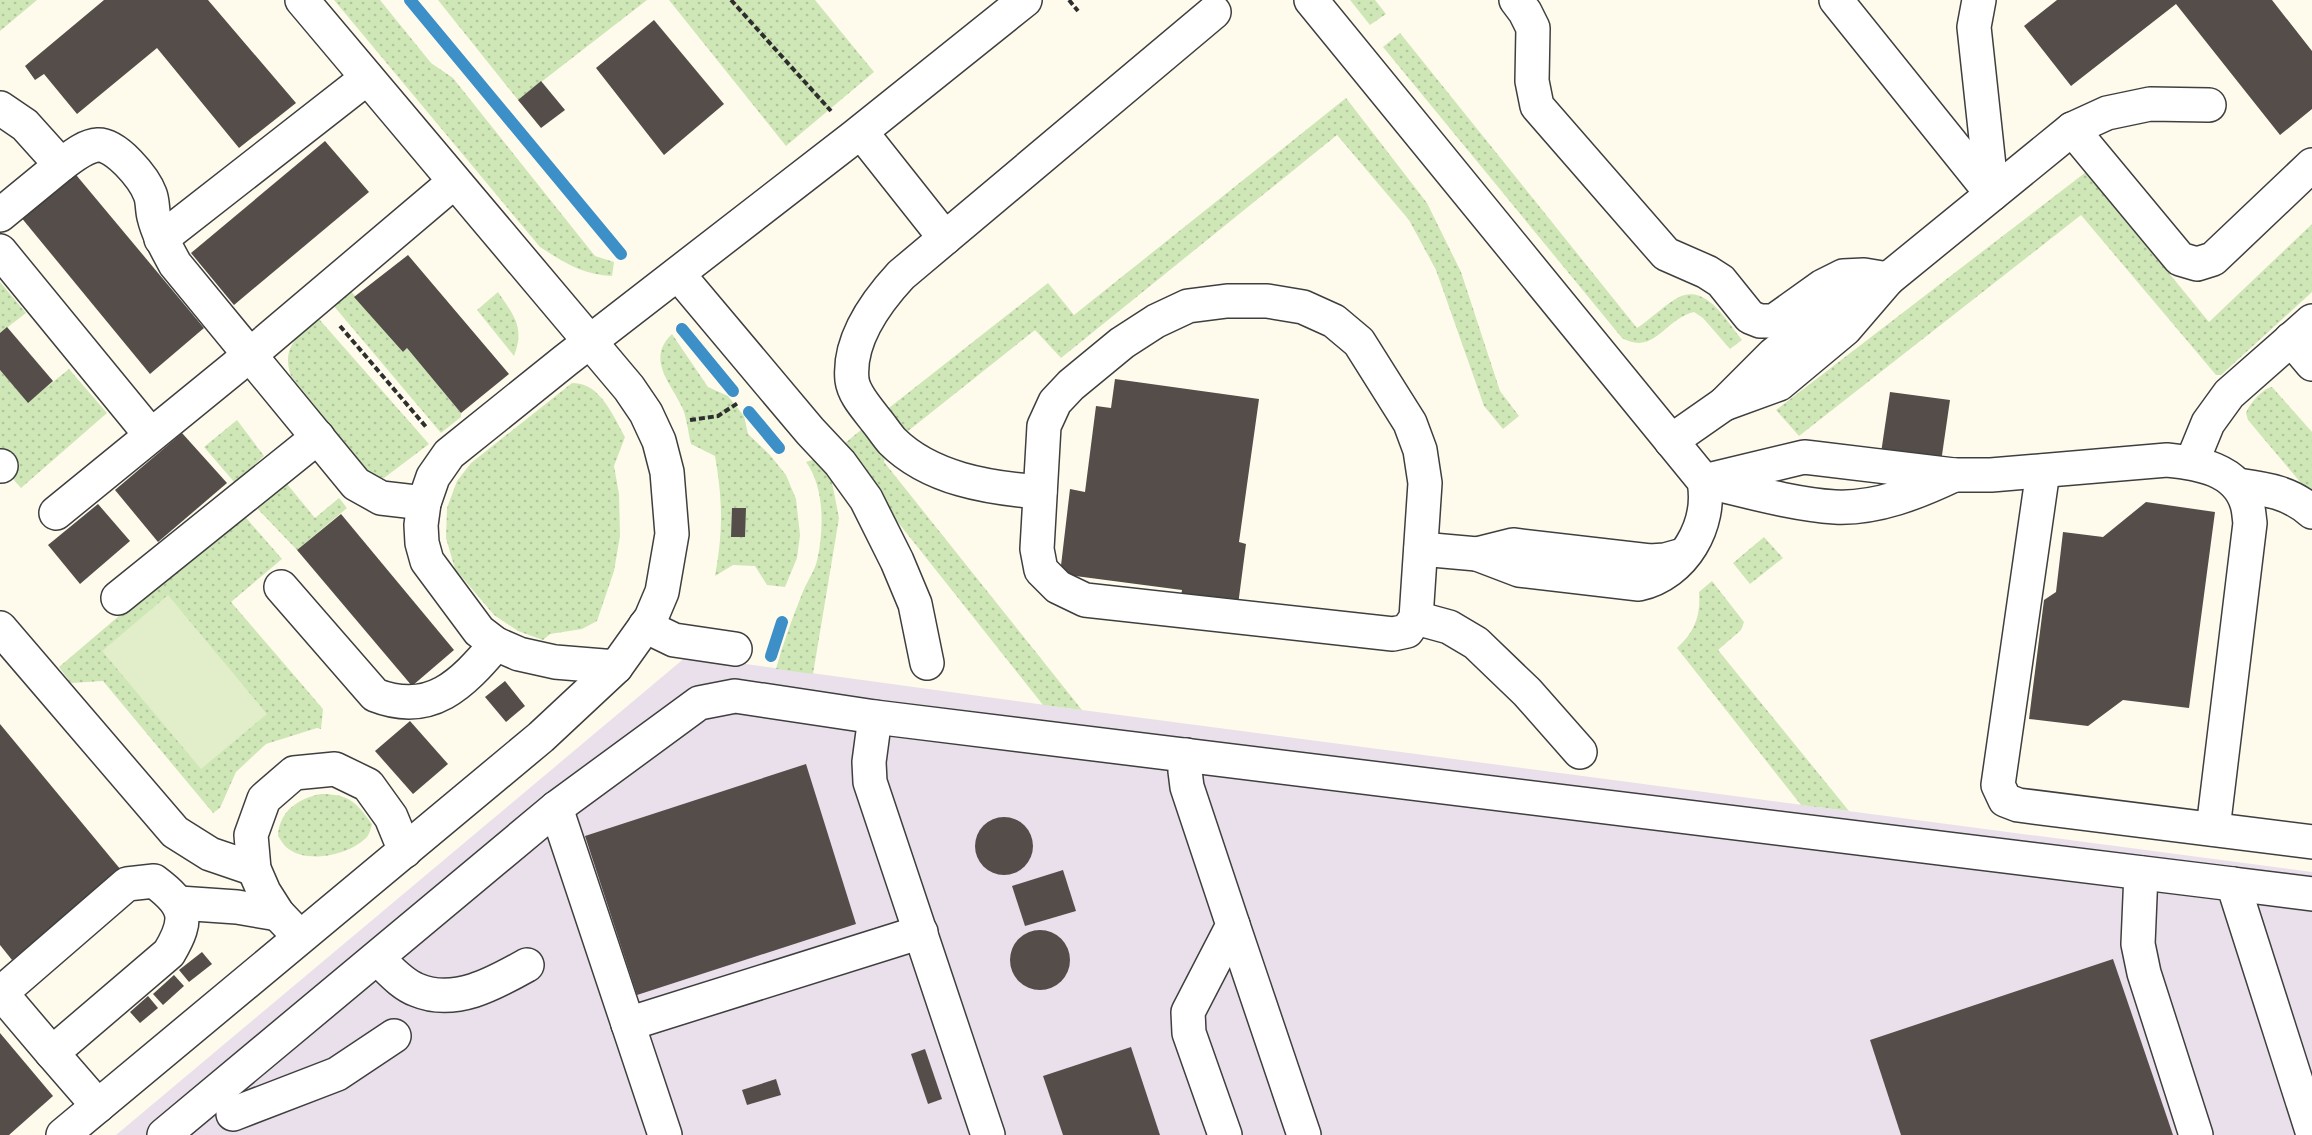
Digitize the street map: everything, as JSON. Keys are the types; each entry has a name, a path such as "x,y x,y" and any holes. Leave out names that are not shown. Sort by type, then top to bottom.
{"street":[{"path":"63,1135 98,1106 289,925 405,851 541,737 616,667 651,618 662,592 672,534 667,472 659,441 629,388 302,0"},
{"path":"616,667 555,662 519,654 496,644 479,631 427,561 421,534 424,503 433,477 449,454 858,135 1025,0"},
{"path":"1311,0 1704,481 1707,498 1704,521 1696,538 1683,555 1665,560 1650,561 1513,545 1476,554 1421,549"},
{"path":"1516,0 1533,28 1532,81 1537,106 1666,254 1707,272 1721,281 1750,317 1760,321 1774,321 1823,286 1843,276 1864,275 1888,279"},
{"path":"1836,0 1992,194"},
{"path":"1979,0 1974,27 1992,194"},
{"path":"1040,492 996,488 964,480 932,467 892,441 861,400 852,381 854,356 864,326 881,297 901,275 1214,12"},
{"path":"161,239 367,78"},
{"path":"1671,441 1724,404 1779,384 1845,329 1888,279 2072,129 2107,113 2150,104 2209,105"},
{"path":"0,108 25,125 61,165"},
{"path":"2072,129 2180,259 2197,264 2213,259 2312,165"},
{"path":"858,135 945,238"},
{"path":"0,215 85,148 99,145 113,149 141,177 151,195 154,218 161,239 175,264 356,484 381,498 424,503"},
{"path":"56,513 250,354 454,182"},
{"path":"0,251 150,434"},
{"path":"678,274 840,463 866,499 897,561 915,604 927,663"},
{"path":"1227,301 1267,301 1303,307 1334,321 1359,342 1410,423 1420,450 1425,483 1421,549 1416,618 1407,631 1393,634 1085,600 1058,587 1041,570 1037,549 1044,426 1055,402 1122,342 1156,321 1188,306 1227,301"},
{"path":"2192,462 2208,423 2229,394 2302,330 2312,364"},
{"path":"118,598 318,437"},
{"path":"1704,481 1804,457 1954,475 1991,475 2167,459 2192,462 2218,470 2237,485 2247,503 2250,523 2213,829"},
{"path":"2043,471 1998,785 2005,800 2018,805 2312,842"},
{"path":"1704,481 1789,500 1837,507 1878,502 1916,493 1954,475"},
{"path":"2237,485 2277,491 2300,501 2312,512"},
{"path":"280,587 375,695 392,702 419,702 441,695 459,684 496,644"},
{"path":"1416,618 1449,627 1476,643 1527,693 1580,752"},
{"path":"645,626 674,640 735,649"},
{"path":"0,628 175,832 210,854 254,869"},
{"path":"230,1113 377,958 556,808 699,703 735,696 875,717 2312,894"},
{"path":"875,717 869,762 870,782 988,1135"},
{"path":"1186,756 1187,787 1304,1135"},
{"path":"289,925 264,892 254,869 251,836 264,799 294,773 335,769 368,785 392,817 405,851"},
{"path":"556,808 665,1135"},
{"path":"2141,873 2138,944 2144,973 2196,1135"},
{"path":"52,1053 169,953 180,934 182,919 179,903 154,881 127,884 0,993 52,1053 98,1106"},
{"path":"2233,884 2312,1131"},
{"path":"179,903 237,907 289,925"},
{"path":"1225,1135 1189,1033 1188,1012 1233,925"},
{"path":"628,1024 921,932"},
{"path":"377,958 404,983 432,995 448,995 483,988 527,965"},
{"path":"164,1135 337,1074 394,1036"}],"path":[{"path":"731,0 858,135"},
{"path":"1069,0 1078,10"},
{"path":"317,298 428,430"},
{"path":"650,423 718,416 767,380"}],"shaded area":[{"path":"687,656 2312,872 2312,1135 116,1135"}],"green space":[{"path":"0,0 37,0 0,31"},
{"path":"334,0 380,0 431,63 453,78 595,256 614,262 612,276 592,273 565,263 540,247"},
{"path":"438,0 647,0 518,100"},
{"path":"669,0 815,0 874,72 786,146"},
{"path":"1350,0 1375,0 1386,14 1370,25"},
{"path":"1400,33 1637,328 1673,300 1689,294 1707,300 1723,315 1742,340 1730,349 1703,318 1694,312 1643,343 1622,338 1383,47"},
{"path":"1346,98 1427,203 1461,272 1500,391 1519,416 1503,429 1484,406 1436,270 1409,220 1337,135 1061,358 1035,330 903,435 885,411 1048,283 1074,315"},
{"path":"2086,172 2209,322 2312,224 2312,292 2221,375 2216,375 2081,215 1799,436 1776,410"},
{"path":"0,282 26,313 0,333"},
{"path":"350,290 403,352 407,348 461,413 461,417 441,433 333,305"},
{"path":"498,292 513,315 518,329 514,356 477,310"},
{"path":"319,319 429,444 384,478 371,475 291,376 288,366 290,349 298,337"},
{"path":"672,334 708,387 728,396 744,416 748,434 770,455 786,475 796,499 800,535 797,558 785,587 767,585 755,566 733,565 715,576 720,545 721,516 715,456 691,444 684,411 663,370 661,352 664,343"},
{"path":"69,369 107,413 21,488 0,464 0,370 28,402"},
{"path":"572,383 582,384 598,394 625,437 614,466 619,494 620,536 614,571 597,621 582,629 550,634 543,640 518,631 494,615 455,569 446,538 447,508 457,481 471,463"},
{"path":"2272,387 2312,432 2312,496 2248,420 2246,413 2250,405 2260,393"},
{"path":"237,420 264,456 235,483 204,447"},
{"path":"867,425 886,451 884,462 1082,710 1043,705 839,448"},
{"path":"815,459 829,467 839,518 813,674 776,669 795,613 816,565 819,549 822,523 820,497 817,484 806,462"},
{"path":"283,479 315,518 339,498 347,508 297,550 253,504"},
{"path":"241,512 282,559 231,602 323,709 321,729 317,728 266,744 236,772 220,808 213,813 103,681 71,683 59,667"},
{"path":"1764,537 1783,558 1750,584 1733,563"},
{"path":"1712,581 1744,622 1741,630 1718,650 1849,811 1801,805 1677,648 1696,623 1699,592"},
{"path":"168,595 267,714 201,769 102,651"},
{"path":"321,794 331,794 351,801 372,824 367,837 350,849 328,856 305,856 286,847 278,836 279,827 286,813 298,802"}],"building":[{"path":"104,0 208,0 296,103 239,148 157,48 77,114 44,74 35,80 25,66"},
{"path":"2057,0 2272,0 2312,51 2312,109 2280,135 2176,4 2071,86 2024,26"},
{"path":"654,20 724,104 664,155 596,68"},
{"path":"541,81 565,110 541,128 518,100"},
{"path":"325,141 369,192 234,305 191,253"},
{"path":"72,170 204,328 150,374 20,216"},
{"path":"408,255 509,374 461,413 407,348 403,352 354,297"},
{"path":"7,327 53,381 28,403 0,370 0,333"},
{"path":"1115,379 1259,399 1239,542 1246,544 1238,605 1181,597 1182,590 1060,574 1070,489 1085,492 1096,406 1111,408"},
{"path":"1890,392 1950,400 1941,462 1881,453"},
{"path":"182,433 227,483 158,542 115,490"},
{"path":"2146,502 2215,512 2189,708 2123,700 2088,726 2029,719 2044,600 2056,592 2063,532 2103,537"},
{"path":"98,504 130,541 80,584 48,545"},
{"path":"732,508 746,508 745,537 731,537"},
{"path":"341,514 454,650 412,686 297,550"},
{"path":"505,681 525,706 506,722 485,697"},
{"path":"410,721 448,764 413,794 375,751"},
{"path":"0,724 121,870 12,960 0,945"},
{"path":"806,764 856,924 637,995 585,836"},
{"path":"998,817 1010,817 1020,821 1029,830 1033,852 1025,867 1010,875 998,875 988,871 979,862 975,852 975,840 979,830 988,821"},
{"path":"1063,870 1076,911 1025,926 1012,886"},
{"path":"1040,930 1057,935 1065,943 1070,960 1065,977 1057,985 1040,990 1023,985 1015,977 1010,960 1015,943 1023,935"},
{"path":"202,952 212,964 189,982 179,970"},
{"path":"2113,959 2173,1135 1901,1135 1870,1040"},
{"path":"174,975 184,986 163,1005 153,994"},
{"path":"148,996 158,1008 140,1023 130,1012"},
{"path":"0,1033 53,1096 9,1135 0,1135"},
{"path":"1131,1047 1160,1135 1063,1135 1043,1076"},
{"path":"925,1049 942,1099 928,1104 911,1054"},
{"path":"776,1079 781,1095 747,1105 742,1090"}],"waterway":[{"path":"410,0 621,254"},
{"path":"682,329 733,391"},
{"path":"749,412 779,448"},
{"path":"771,656 782,622"}]}
